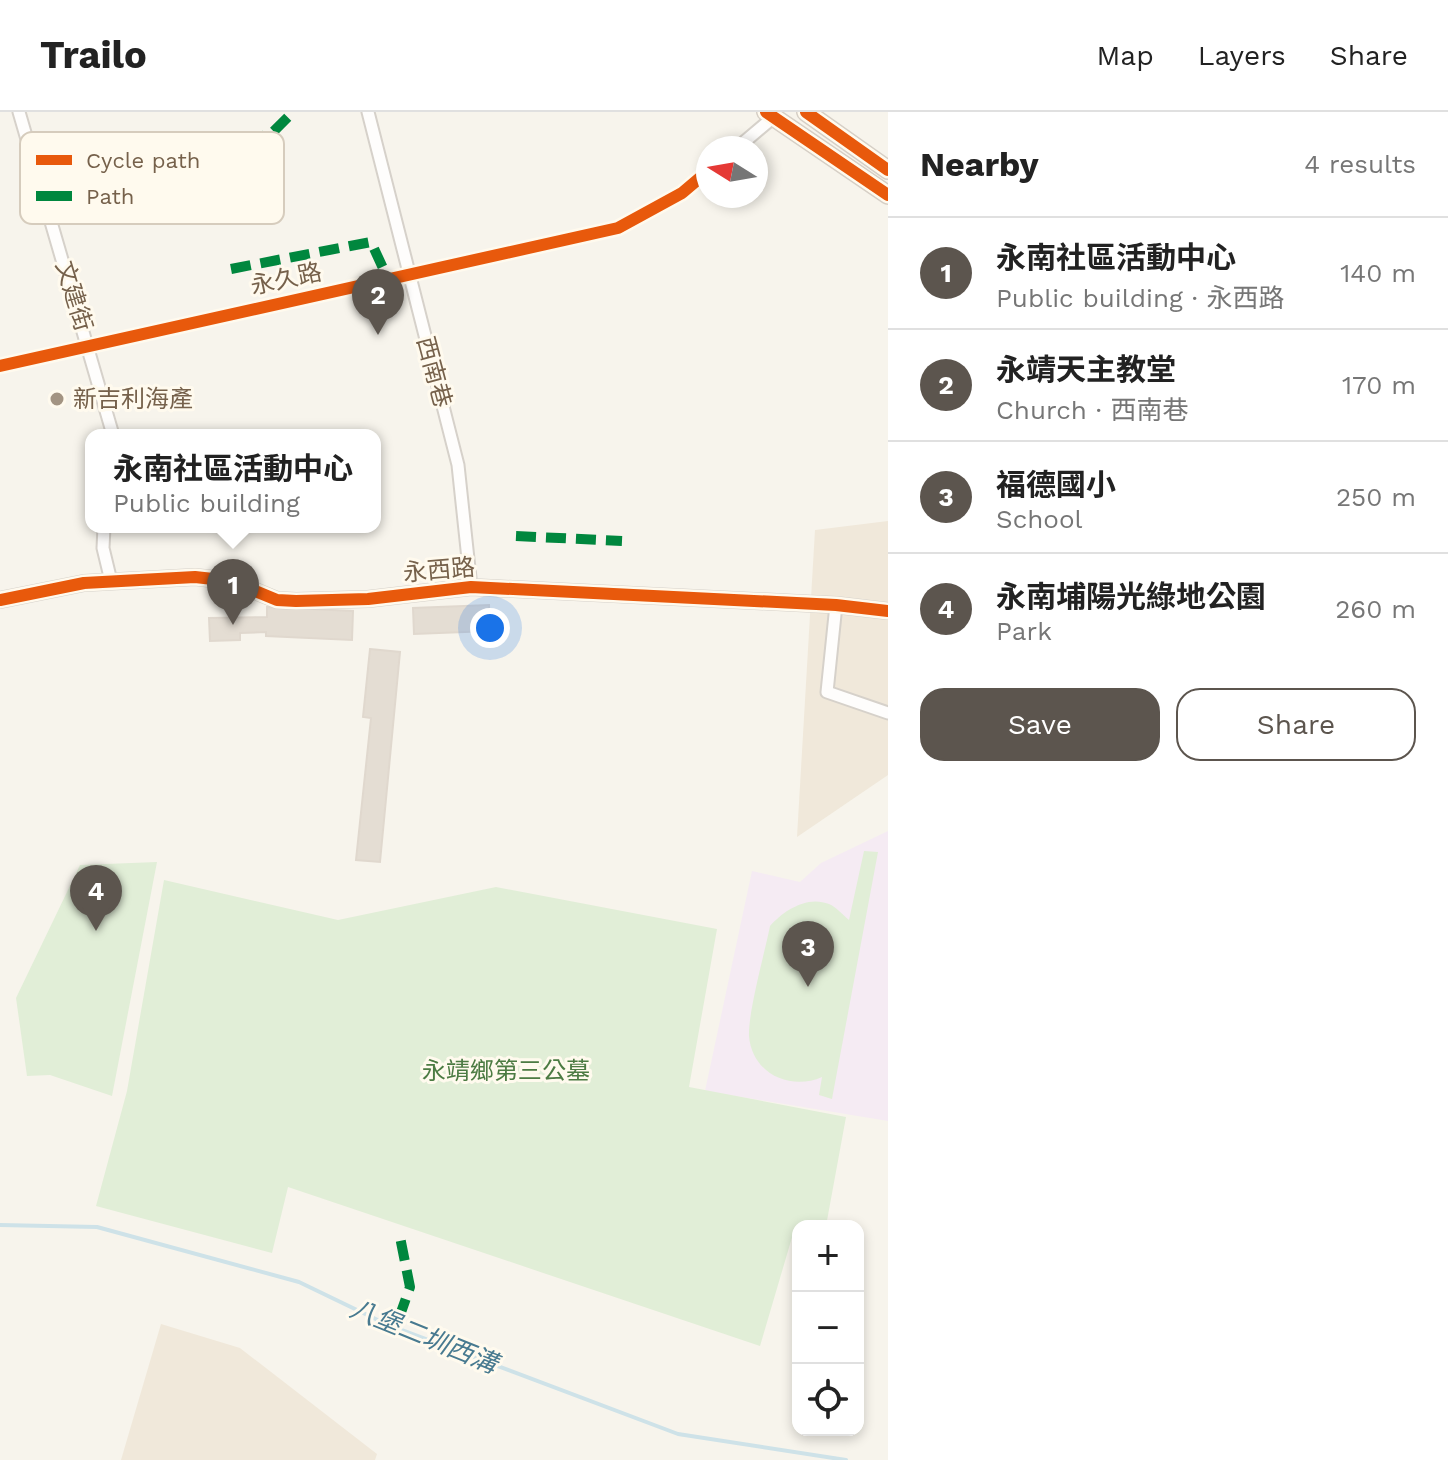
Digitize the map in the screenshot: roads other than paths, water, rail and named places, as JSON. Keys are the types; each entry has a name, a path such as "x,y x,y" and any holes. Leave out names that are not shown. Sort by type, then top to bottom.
{"main road":[{"path":"806,112 888,170"},
{"path":"773,114 888,195"}],"street":[{"name":"文建街","path":"19,112 25,132"},
{"name":"西南巷","path":"368,112 458,465 471,587"},
{"path":"750,136 773,114"},
{"name":"永久路","path":"0,366 618,228 682,193 696,181"},
{"name":"文建街","path":"53,224 111,429"},
{"path":"104,533 103,548 111,581"},
{"name":"永西路","path":"0,600 43,589 111,581 195,577 231,581 277,600 296,601 368,599 471,587 836,605 888,611"},
{"path":"836,605 827,692 888,713"}],"waterway":[{"name":"八堡二圳西溝","path":"0,1225 97,1227 299,1282 386,1324 678,1434 846,1460"}],"place":[{"name":"永靖天主教堂","path":"378,335"},
{"name":"新吉利海產","path":"57,399"},
{"name":"永南社區活動中心","path":"233,625"},
{"name":"永南埔陽光綠地公園","path":"96,931"},
{"name":"福德國小","path":"808,987"}],"park label":[{"name":"永靖鄉第三公墓","path":"506,1071"}]}
